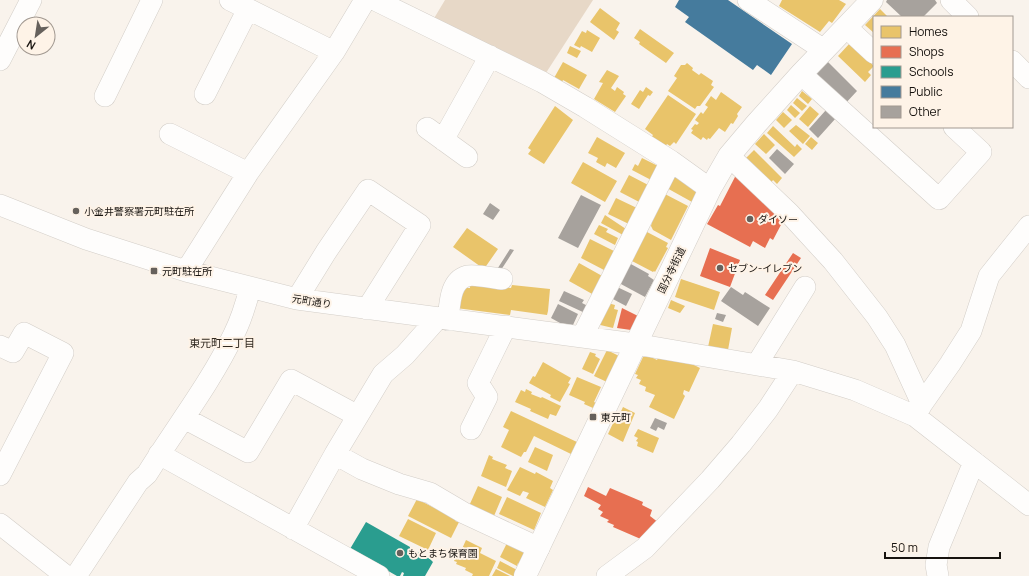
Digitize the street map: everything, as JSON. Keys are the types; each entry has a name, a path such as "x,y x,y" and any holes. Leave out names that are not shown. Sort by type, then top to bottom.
{"main road":[{"name":"国分寺街道","path":"525,576 710,189 729,156 801,74 872,0"}],"street":[{"path":"0,60 31,0"},
{"path":"105,96 152,0"},
{"path":"230,0 334,52"},
{"path":"186,271 248,173 334,52 365,0"},
{"path":"375,0 555,89 671,161 710,189"},
{"path":"748,0 824,50"},
{"path":"951,0 967,16"},
{"path":"205,94 248,9"},
{"path":"846,27 873,52"},
{"path":"467,157 435,134 490,56"},
{"path":"1013,62 1029,78"},
{"path":"801,74 939,199 981,152 955,128"},
{"path":"170,134 248,173"},
{"path":"729,156 790,213 832,261 877,317 895,345 919,410 974,462 1029,505"},
{"path":"582,337 671,161"},
{"path":"297,299 326,252 368,190 420,225 368,309"},
{"name":"元町通り","path":"0,205 86,239 186,271 297,299 635,344 757,364 792,371 919,410"},
{"path":"919,410 971,331 989,276 1024,232"},
{"path":"293,529 382,374 405,355 443,319 451,293 458,281 467,276 502,279"},
{"path":"757,364 806,287"},
{"path":"0,524 64,574 138,482 147,474 184,418 212,374 235,333 245,307 250,288"},
{"path":"471,429 487,397 478,383 506,326"},
{"path":"0,346 12,352 24,333 63,353 0,475"},
{"path":"607,576 645,548 710,480 741,444 768,409 792,371"},
{"path":"184,418 248,452 292,380 358,416"},
{"path":"159,454 379,576"},
{"path":"335,454 362,469 399,484 430,493 464,513 539,548"},
{"path":"938,576 936,565 939,547 974,462"}],"shaded area":[{"path":"445,0 593,0 544,76 433,20"}],"building: Homes":[{"path":"782,0 839,0 846,4 832,23 829,21 820,32 779,6"},
{"path":"600,8 620,23 616,30 619,32 614,40 590,22"},
{"path":"880,9 887,16 873,16"},
{"path":"873,16 873,32 865,25"},
{"path":"640,29 674,53 666,63 639,44 640,42 634,38"},
{"path":"587,30 600,38 592,52 581,46 580,48 574,45 582,31 586,33"},
{"path":"850,43 873,65 868,72 871,75 865,82 838,56"},
{"path":"570,46 581,51 577,58 567,53"},
{"path":"563,62 587,75 579,89 563,80 562,82 554,78"},
{"path":"687,63 693,68 692,70 699,75 701,73 713,81 711,85 714,87 700,106 697,106 695,109 668,91 677,78 674,76 681,65 685,65"},
{"path":"607,70 619,76 611,88 615,91 617,87 624,92 623,94 626,96 615,112 594,99 603,83 599,82"},
{"path":"646,87 653,92 650,96 648,95 639,109 631,104 640,90 643,92"},
{"path":"802,91 812,99 808,104 799,96"},
{"path":"721,92 742,107 733,124 731,123 725,132 719,128 710,139 708,138 707,140 703,137 701,140 691,133 693,130 691,129 695,124 697,125 699,123 695,120 701,112 703,114 708,107 705,105 711,96 716,100"},
{"path":"668,95 696,114 676,144 674,142 670,146 667,144 665,147 651,138 653,135 645,129"},
{"path":"797,98 807,106 802,111 793,103"},
{"path":"791,105 800,113 795,118 787,110"},
{"path":"555,106 573,120 544,164 528,154 531,150 528,148"},
{"path":"810,106 819,114 808,127 799,119"},
{"path":"783,112 792,120 784,128 776,120"},
{"path":"796,125 810,136 803,144 789,131"},
{"path":"773,126 795,147 797,144 802,149 794,157 767,133"},
{"path":"764,134 775,145 766,154 755,144"},
{"path":"597,137 625,153 616,168 607,163 605,167 596,162 598,158 588,153"},
{"path":"811,137 818,143 812,150 805,144"},
{"path":"754,150 782,178 777,184 773,180 771,183 744,160"},
{"path":"642,158 660,167 653,181 632,170 635,164 638,166"},
{"path":"583,162 617,181 605,202 571,183"},
{"path":"629,175 652,187 643,204 620,192"},
{"path":"675,175 699,190 692,202 665,187"},
{"path":"663,193 688,206 671,240 653,230 651,226 652,221 649,220"},
{"path":"616,198 639,209 631,225 608,214"},
{"path":"605,215 626,229 623,235 601,223"},
{"path":"599,225 608,229 606,232 618,238 615,245 594,234"},
{"path":"467,228 498,249 484,269 453,247"},
{"path":"647,232 668,243 666,247 668,248 655,272 632,261 635,256 630,253 643,234 645,235"},
{"path":"590,239 616,252 610,267 606,266 604,270 581,258"},
{"path":"579,263 604,277 594,295 569,281"},
{"path":"681,279 720,292 714,310 675,297"},
{"path":"470,283 511,288 512,285 550,289 547,315 511,310 510,315 456,308 464,288 470,288"},
{"path":"671,300 685,306 680,313 668,308"},
{"path":"604,302 615,305 614,309 618,310 613,328 596,324"},
{"path":"713,324 732,328 728,350 708,347"},
{"path":"607,350 619,356 607,382 594,376"},
{"path":"590,352 596,354 595,356 600,359 593,374 582,369"},
{"path":"649,356 657,360 658,358 688,362 700,368 689,392 684,390 683,394 685,396 674,419 649,407 655,395 645,391 646,387 639,384 641,380 636,378 638,375 635,374 643,357"},
{"path":"543,362 571,378 568,383 570,384 560,402 550,397 551,395 529,383 533,376 535,377"},
{"path":"577,377 601,387 594,402 596,403 593,408 584,404 585,402 569,395"},
{"path":"526,389 532,392 531,394 541,398 542,397 561,406 556,416 550,414 548,419 515,402 521,390 525,392"},
{"path":"623,407 635,413 623,442 608,434"},
{"path":"511,411 577,442 571,454 534,436 526,452 524,452 521,457 501,447 509,430 503,427"},
{"path":"638,429 659,438 653,453 637,446 638,442 636,441 638,438 634,436"},
{"path":"535,447 553,455 547,471 528,462"},
{"path":"489,455 493,457 492,459 507,465 505,468 512,471 506,487 481,476"},
{"path":"520,467 535,474 536,472 553,481 550,488 553,490 545,507 526,498 529,493 523,491 520,496 507,490"},
{"path":"478,486 502,497 494,516 469,506"},
{"path":"507,497 541,513 534,530 499,514"},
{"path":"417,499 459,522 451,538 408,516"},
{"path":"408,519 436,533 428,550 399,536"},
{"path":"466,540 482,548 480,553 496,561 489,576 472,576 473,574 465,570 466,568 456,564 457,562 454,561"},
{"path":"508,541 528,551 521,565 518,563 517,566 500,557"},
{"path":"500,561 519,571 517,576 513,576 497,568"},
{"path":"496,569 510,576 492,576"}],"building: Shops":[{"path":"736,175 781,213 778,219 783,221 773,240 770,238 765,248 753,241 750,247 707,224 718,205 720,206"},
{"name":"セブン-イレブン","path":"710,248 740,260 730,287 700,276"},
{"path":"793,253 801,258 773,300 765,295"},
{"path":"622,308 638,316 631,330 617,328"},
{"path":"588,487 606,496 610,488 643,502 642,505 652,510 650,516 659,523 643,540 613,527 614,525 607,522 609,520 600,516 603,512 598,509 601,505 584,496"}],"building: Schools":[{"path":"366,522 430,559 433,562 425,576 403,576 404,573 402,572 400,576 397,576 350,549"}],"building: Public":[{"path":"679,0 728,0 792,44 771,75 757,65 753,70 685,22 689,17 675,7"}],"building: Other":[{"path":"887,0 935,0 937,3 924,16 901,16 886,2"},
{"path":"828,62 857,91 844,105 814,76"},
{"path":"826,110 836,118 818,138 809,129"},
{"path":"777,149 794,164 785,174 769,158"},
{"path":"581,195 601,205 578,248 558,238"},
{"path":"490,203 500,210 493,220 483,214"},
{"path":"510,249 514,250 499,273 496,271"},
{"path":"629,263 649,274 648,276 654,280 645,297 619,283"},
{"path":"615,286 632,294 626,306 609,297"},
{"path":"731,287 743,295 745,292 770,308 758,326 721,301"},
{"path":"564,291 584,300 582,303 588,306 585,313 559,301"},
{"path":"558,304 578,314 573,325 560,323 551,318"},
{"path":"717,313 726,315 723,322 715,319"},
{"path":"655,418 667,423 664,430 658,427 656,431 650,428"}],"place":[{"name":"小金井警察署元町駐在所","path":"76,211"},
{"name":"ダイソー","path":"750,219"},
{"name":"セブン-イレブン","path":"720,268"},
{"name":"元町駐在所","path":"154,271"},
{"name":"東元町","path":"593,417"},
{"name":"もとまち保育園","path":"400,553"}],"district":[{"name":"東元町二丁目","path":"222,343"}]}
